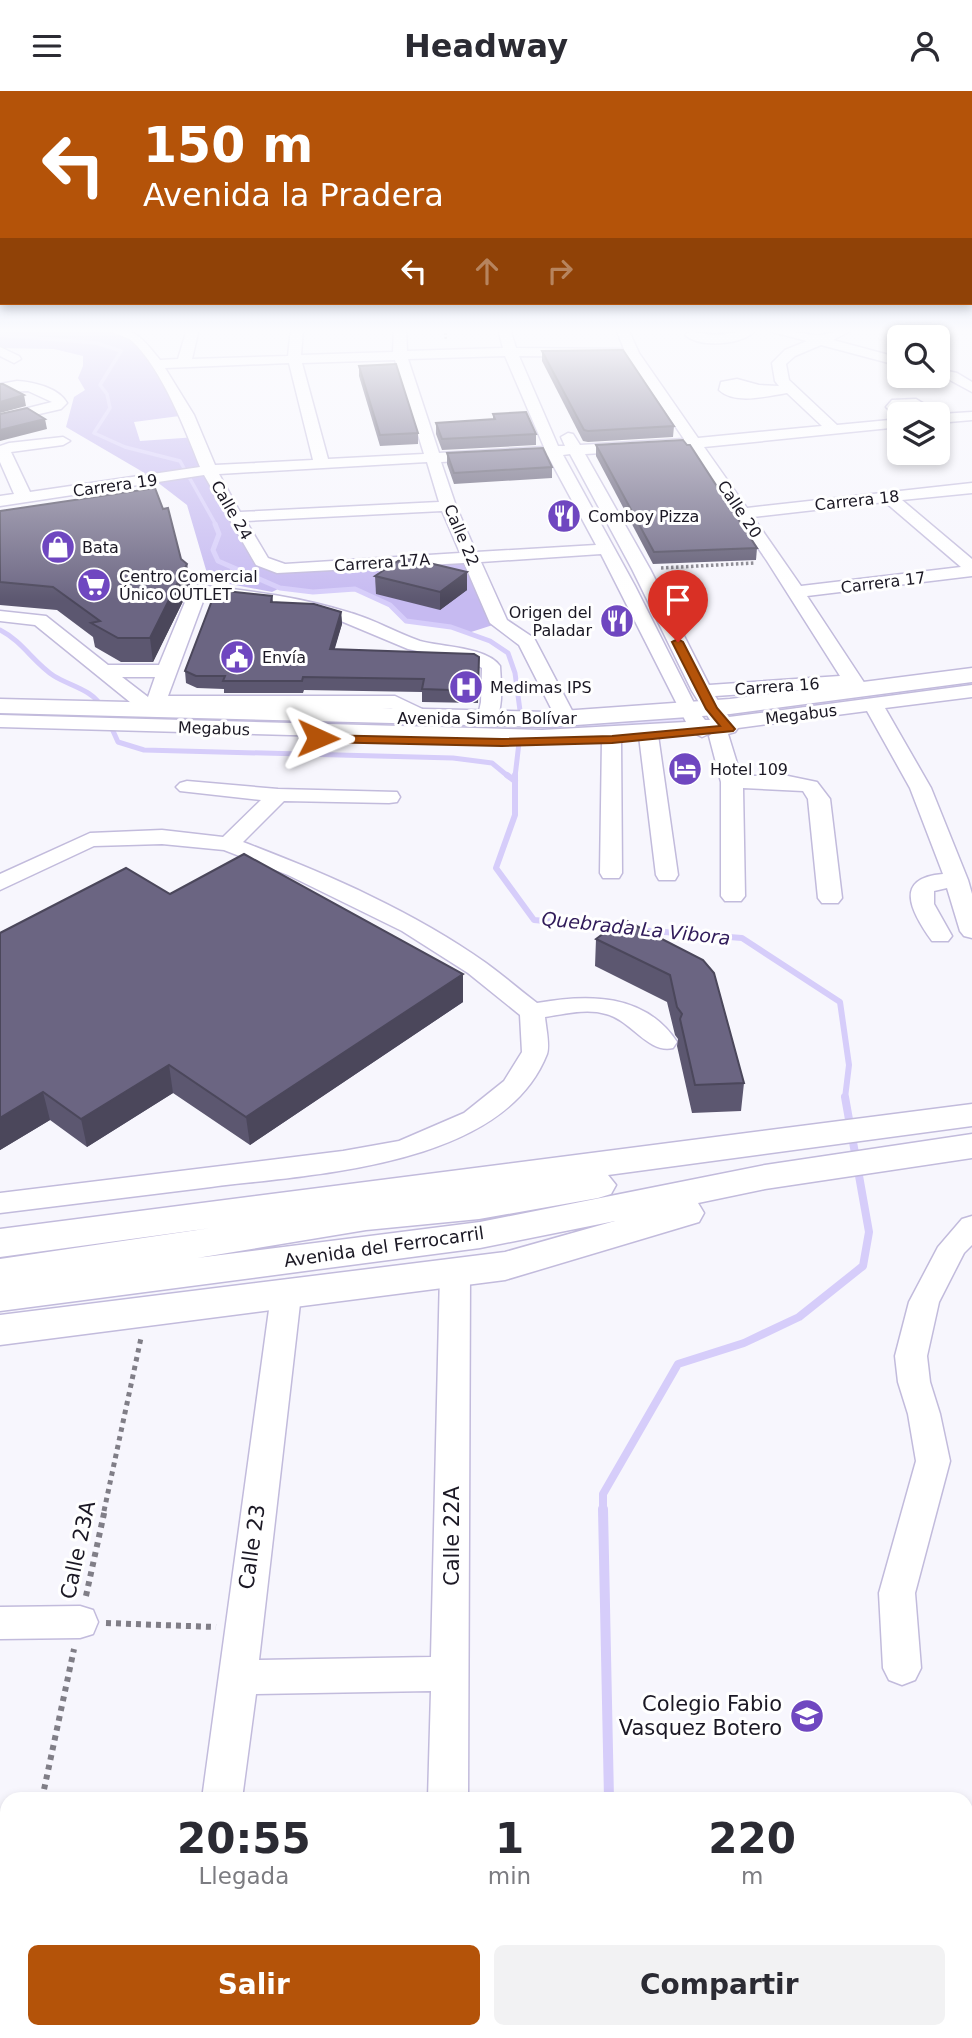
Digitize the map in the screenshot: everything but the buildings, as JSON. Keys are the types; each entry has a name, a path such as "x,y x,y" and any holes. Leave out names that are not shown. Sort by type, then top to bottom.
{"main road":[{"name":"Avenida Simón Bolívar","path":"137,716 541,731 612,740 649,737 708,719 855,685 972,675"},
{"name":"Avenida Simón Bolívar","path":"541,731 567,720 708,719 876,710 972,697"},
{"name":"Avenida Simón Bolívar","path":"0,706 76,719"},
{"name":"Avenida Simón Bolívar","path":"0,727 137,716 428,719 499,729"},
{"path":"0,1243 972,1115"},
{"name":"Avenida del Ferrocarril","path":"0,1272 47,1268 366,1217 479,1221 646,1176 745,1144"},
{"name":"Avenida del Ferrocarril","path":"0,1297 828,1166 972,1146"},
{"path":"0,1330 148,1309 286,1295 505,1266 720,1203 765,1178"}],"street":[{"name":"Calle 24","path":"188,420 202,471 262,561 282,569"},
{"path":"310,420 321,463"},
{"name":"Calle 22","path":"421,420 448,506 499,623 527,642 567,720"},
{"path":"542,420 554,451 607,549 708,719"},
{"name":"Calle 20","path":"679,420 776,561 855,685"},
{"path":"823,420 834,430"},
{"name":"Carrera 19","path":"0,501 202,471 695,443 887,424"},
{"path":"562,425 640,569 708,719 732,782 733,896"},
{"path":"26,497 6,471 3,451 9,447 63,441"},
{"name":"Carrera 18","path":"742,513 972,488"},
{"path":"889,497 972,570"},
{"path":"0,513 105,498"},
{"path":"235,517 448,506"},
{"name":"Carrera 17A","path":"282,569 607,549"},
{"name":"Carrera 17","path":"794,592 972,570"},
{"path":"0,616 40,620 104,671 137,716 166,671 199,590 279,599 347,617 415,645 480,659 491,666 491,702 499,729"},
{"path":"104,671 166,671"},
{"name":"Megabus","path":"708,719 972,680"},
{"name":"Megabus","path":"541,731 708,719 972,691"},
{"path":"876,710 905,755 957,880 972,931"},
{"path":"0,712 76,719"},
{"path":"0,721 76,719"},
{"path":"649,737 667,875"},
{"path":"611,873 612,740"},
{"path":"732,782 788,782 810,786 819,799 830,898"},
{"path":"187,787 278,795 388,797"},
{"path":"228,844 278,795"},
{"path":"0,883 90,840 162,837 228,844 296,870 410,926 477,968 532,1012 535,1052 514,1087 474,1119 405,1149 343,1161 0,1203"},
{"path":"940,936 922,904 923,888 933,882 957,880"},
{"path":"532,1012 579,1003 614,1005 643,1021 664,1042"},
{"path":"902,1668 897,1593 933,1461 925,1414 914,1382 911,1356 924,1302 953,1247 972,1226"},
{"name":"Calle 22A","path":"448,1792 455,1273"},
{"name":"Calle 23","path":"223,1792 286,1295"},
{"path":"0,1623 80,1622"},
{"path":"239,1677 451,1674"}],"path":[{"path":"640,569 776,561"},
{"name":"Calle 23A","path":"44,1792 148,1309"},
{"path":"80,1622 242,1628"}],"shaded area":[{"path":"68,420 150,420 134,422 140,441 197,437 270,566 471,556 499,623 468,633 451,627 406,621 390,605 355,589 313,592 280,588 272,592 209,580 187,505 148,475 66,427"},
{"path":"972,680 972,691 725,724 716,713"},
{"path":"691,716 699,727 542,736 541,725"}],"waterway":[{"name":"Quebrada La Vibora","path":"102,420 94,433 125,447 180,461 216,525"},
{"name":"Quebrada La Vibora","path":"215,524 219,534 213,550 218,561 280,588 313,592 355,589 390,605 406,621 451,627 490,641 508,653 515,673 521,718"},
{"path":"0,630 15,640 47,671 88,693 102,708"},
{"path":"109,722 118,742 144,750 453,758 492,763 509,777"},
{"name":"Quebrada La Vibora","path":"515,777 520,734"},
{"path":"507,775 515,781"},
{"name":"Quebrada La Vibora","path":"515,781 515,815 496,868 534,920 620,928"},
{"name":"Quebrada La Vibora","path":"639,930 742,938 840,1002 849,1065 845,1097"},
{"name":"Quebrada La Vibora","path":"603,1509 603,1494 678,1364 744,1343 799,1317 863,1266 869,1232 845,1097"},
{"name":"Quebrada La Vibora","path":"603,1509 609,1792"}],"place":[{"name":"Comboy Pizza","path":"564,516"},
{"name":"Bata","path":"58,547"},
{"name":"Centro Comercial Único OUTLET","path":"94,585"},
{"name":"Origen del Paladar","path":"617,621"},
{"name":"Envía","path":"237,657"},
{"name":"Medimas IPS","path":"466,687"},
{"name":"Hotel 109","path":"685,769"},
{"name":"Colegio Fabio Vasquez Botero","path":"807,1716"}],"route":[{"path":"318,738 502,743 612,740 729,729 712,709 678,642"}]}
